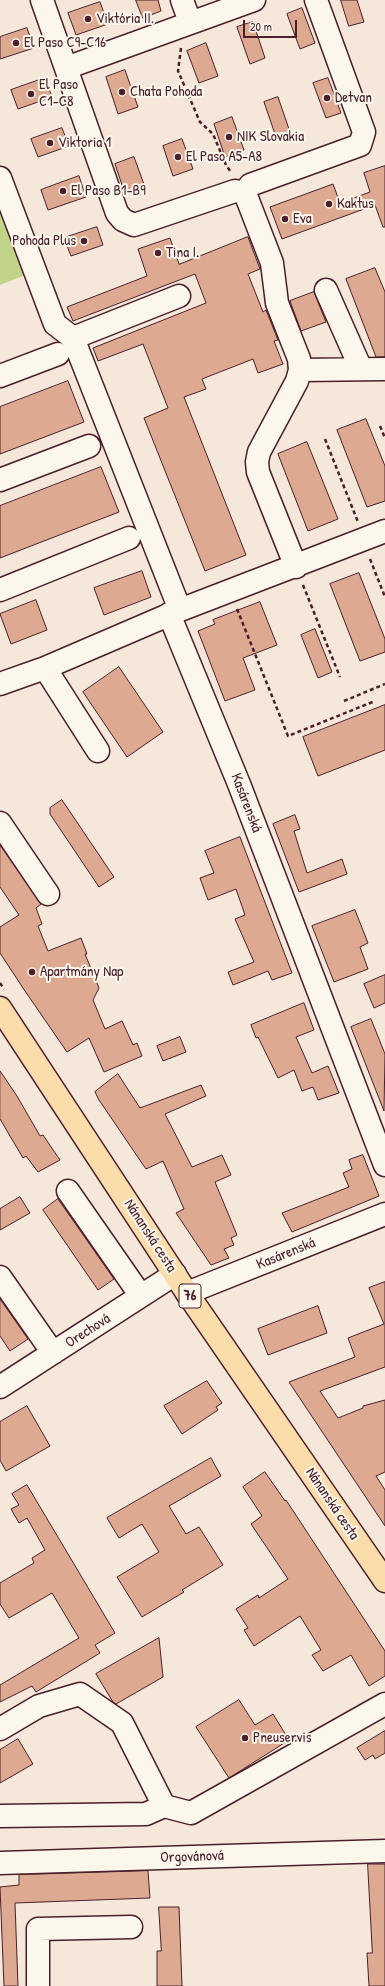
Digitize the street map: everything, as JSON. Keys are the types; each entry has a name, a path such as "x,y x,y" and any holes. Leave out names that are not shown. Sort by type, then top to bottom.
{"main road":[{"name":"Nánanská cesta","path":"0,1008 187,1293 385,1581"}],"street":[{"path":"42,0 117,213 123,220 134,225 240,192 250,186 360,146 364,132 316,0"},
{"path":"182,0 182,25"},
{"path":"66,68 254,0"},
{"path":"0,178 55,324 73,338 178,296"},
{"path":"240,192 272,263 277,303 299,359 300,370 297,381 259,452 257,462 258,472 296,567"},
{"path":"326,290 360,369"},
{"name":"Kasárenská","path":"73,338 174,612 385,1165"},
{"path":"0,376 58,354"},
{"path":"300,370 385,369"},
{"path":"0,480 89,446"},
{"path":"0,684 45,668 174,612 296,567 385,531"},
{"path":"0,590 129,538"},
{"path":"45,668 98,751"},
{"path":"0,823 48,894"},
{"path":"68,1191 141,1296"},
{"name":"Kasárenská","path":"187,1293 385,1214"},
{"name":"Orechová","path":"0,1388 175,1274"},
{"path":"0,1277 53,1353"},
{"path":"0,1729 39,1706 80,1694 122,1723 164,1806"},
{"path":"0,1816 146,1814 164,1806 191,1813 385,1704"},
{"name":"Orgovánová","path":"0,1863 385,1851"},
{"path":"38,1986 38,1929 131,1927"}],"path":[{"path":"182,25 178,70 200,122 213,134 226,165 235,176 240,192"},
{"path":"380,426 385,438"},
{"path":"325,439 385,597"},
{"path":"296,567 340,677"},
{"path":"229,592 288,736 375,701"},
{"path":"344,701 385,684"}],"green space":[{"path":"0,207 28,274 0,285"}],"building":[{"path":"136,0 158,0 161,11 143,18"},
{"path":"341,0 357,0 364,22 349,26"},
{"name":"Viktória II.","path":"100,2 108,24 76,35 68,13"},
{"path":"302,8 315,43 300,49 287,14"},
{"path":"253,22 265,58 250,64 237,27"},
{"name":"El Paso C9-C16","path":"27,28 34,48 0,59 0,37"},
{"path":"206,43 218,76 199,83 187,51"},
{"name":"Chata Pohoda","path":"125,70 138,107 118,114 106,77"},
{"name":"El Paso C1-C8","path":"45,78 52,97 18,109 11,90"},
{"name":"Detvan","path":"328,78 341,113 326,118 313,83"},
{"path":"278,97 290,132 276,137 264,102"},
{"name":"NIK Slovakia","path":"232,117 244,150 225,157 214,124"},
{"name":"Viktoria 1","path":"62,128 69,146 38,157 31,139"},
{"name":"El Paso A5-A8","path":"182,139 193,169 173,176 163,146"},
{"path":"134,157 145,187 125,194 115,164"},
{"path":"385,166 385,227 383,227 375,205 282,239 270,207 333,184 340,203 370,192 364,173"},
{"name":"El Paso B1-B9","path":"79,176 86,197 48,210 41,190"},
{"name":"Pohoda Plus","path":"97,227 103,245 71,256 64,238"},
{"path":"248,237 260,269 248,274 263,312 266,310 278,340 274,341 283,364 258,373 253,359 202,379 206,389 184,397 246,555 205,571 144,418 168,408 143,344 98,361 93,348 206,303 195,274 73,321 67,307 147,276 138,249 170,238 179,264"},
{"path":"375,268 385,292 385,357 376,357 346,279"},
{"path":"314,292 326,322 301,331 290,301"},
{"path":"68,381 84,422 0,454 0,407"},
{"path":"366,419 385,466 385,501 367,507 337,430"},
{"path":"307,442 338,519 308,531 278,454"},
{"path":"101,467 119,512 0,558 0,506"},
{"path":"142,571 151,597 104,615 94,588"},
{"path":"359,573 385,639 385,652 360,661 330,584"},
{"path":"36,600 47,630 11,644 0,614"},
{"path":"260,602 277,645 243,658 255,690 225,701 198,631 215,624 213,620"},
{"path":"315,629 332,672 318,678 301,635"},
{"path":"119,667 163,732 127,757 83,692"},
{"path":"385,705 385,750 318,776 303,737"},
{"path":"62,800 114,877 99,887 50,814 50,808"},
{"path":"295,815 300,829 294,831 307,873 342,859 347,874 299,892 273,824"},
{"path":"240,837 292,973 272,980 268,971 233,985 228,972 254,962 235,919 245,915 236,889 208,900 200,878 214,873 205,851"},
{"path":"0,845 41,904 36,908 42,924 38,926 48,951 81,938 87,954 85,954 99,988 93,1000 105,1029 122,1021 133,1045 137,1043 142,1056 104,1072 89,1038 67,1052 25,991 0,953 0,927 19,915 0,887"},
{"path":"355,910 368,943 360,947 368,969 334,982 312,926"},
{"path":"385,975 385,1003 374,1008 364,984"},
{"path":"304,1003 314,1030 296,1037 312,1073 328,1066 339,1093 318,1100 313,1087 302,1091 294,1070 278,1078 258,1037 256,1038 251,1025"},
{"path":"371,1019 385,1054 384,1111 351,1027"},
{"path":"180,1037 186,1052 163,1061 157,1046"},
{"path":"0,1071 17,1096 40,1136 43,1135 60,1160 38,1172 26,1156 23,1158 0,1119"},
{"path":"118,1074 140,1108 201,1085 206,1096 165,1114 192,1167 222,1155 231,1175 215,1182 237,1235 231,1238 234,1245 224,1249 229,1258 211,1265 176,1213 184,1209 163,1161 146,1169 99,1100 95,1092"},
{"path":"363,1155 379,1196 292,1232 282,1213 349,1187 343,1173 352,1169 349,1160"},
{"path":"20,1197 30,1213 0,1230 0,1209"},
{"path":"58,1199 114,1279 98,1290 43,1210"},
{"path":"385,1282 385,1367 320,1391 338,1418 363,1408 363,1406 385,1400 385,1472 376,1476 385,1490 385,1526 289,1382 355,1357 348,1338 384,1324 369,1288"},
{"path":"0,1299 28,1339 10,1351 0,1336"},
{"path":"318,1306 327,1333 268,1355 258,1329"},
{"path":"207,1381 222,1403 216,1407 218,1410 182,1434 164,1406"},
{"path":"27,1406 50,1446 6,1471 0,1460 0,1422"},
{"path":"211,1458 221,1476 169,1506 186,1534 199,1527 223,1565 182,1590 184,1592 142,1617 117,1577 159,1552 142,1524 119,1538 107,1518"},
{"path":"265,1472 285,1501 286,1500 385,1651 385,1676 369,1686 351,1655 323,1671 312,1655 321,1650 300,1616 254,1646 244,1630 248,1628 236,1609 258,1595 259,1598 288,1579 251,1524 262,1516 243,1487"},
{"path":"27,1485 115,1633 95,1645 100,1653 36,1692 32,1686 0,1702 0,1685 79,1638 52,1593 9,1618 0,1604 0,1583 34,1563 32,1558 45,1550 27,1518 19,1523 11,1509 19,1505 12,1494"},
{"path":"159,1638 163,1677 116,1704 113,1702 96,1674"},
{"name":"Pneuservis","path":"239,1700 255,1725 273,1714 289,1740 229,1778 196,1727"},
{"path":"385,1731 385,1753 375,1759 373,1755 365,1760 357,1748"},
{"path":"18,1739 33,1764 0,1783 0,1750"},
{"path":"368,1864 385,1864 385,1986 369,1986 367,1953 372,1953"},
{"path":"148,1871 150,1898 15,1903 18,1986 4,1986 0,1887 19,1885 19,1875"},
{"path":"159,1907 179,1907 182,1986 157,1986 157,1951 161,1951"}],"place":[{"name":"Viktória II.","path":"88,19"},
{"name":"El Paso C9-C16","path":"16,43"},
{"name":"Chata Pohoda","path":"122,92"},
{"name":"El Paso C1-C8","path":"31,94"},
{"name":"Detvan","path":"327,98"},
{"name":"NIK Slovakia","path":"229,137"},
{"name":"Viktoria 1","path":"50,143"},
{"name":"El Paso A5-A8","path":"178,157"},
{"name":"El Paso B1-B9","path":"63,191"},
{"name":"Kaktus","path":"329,204"},
{"name":"Eva","path":"285,219"},
{"name":"Pohoda Plus","path":"84,241"},
{"name":"Tina I.","path":"158,253"},
{"name":"Apartmány Nap","path":"32,972"},
{"name":"Pneuservis","path":"245,1738"}]}
